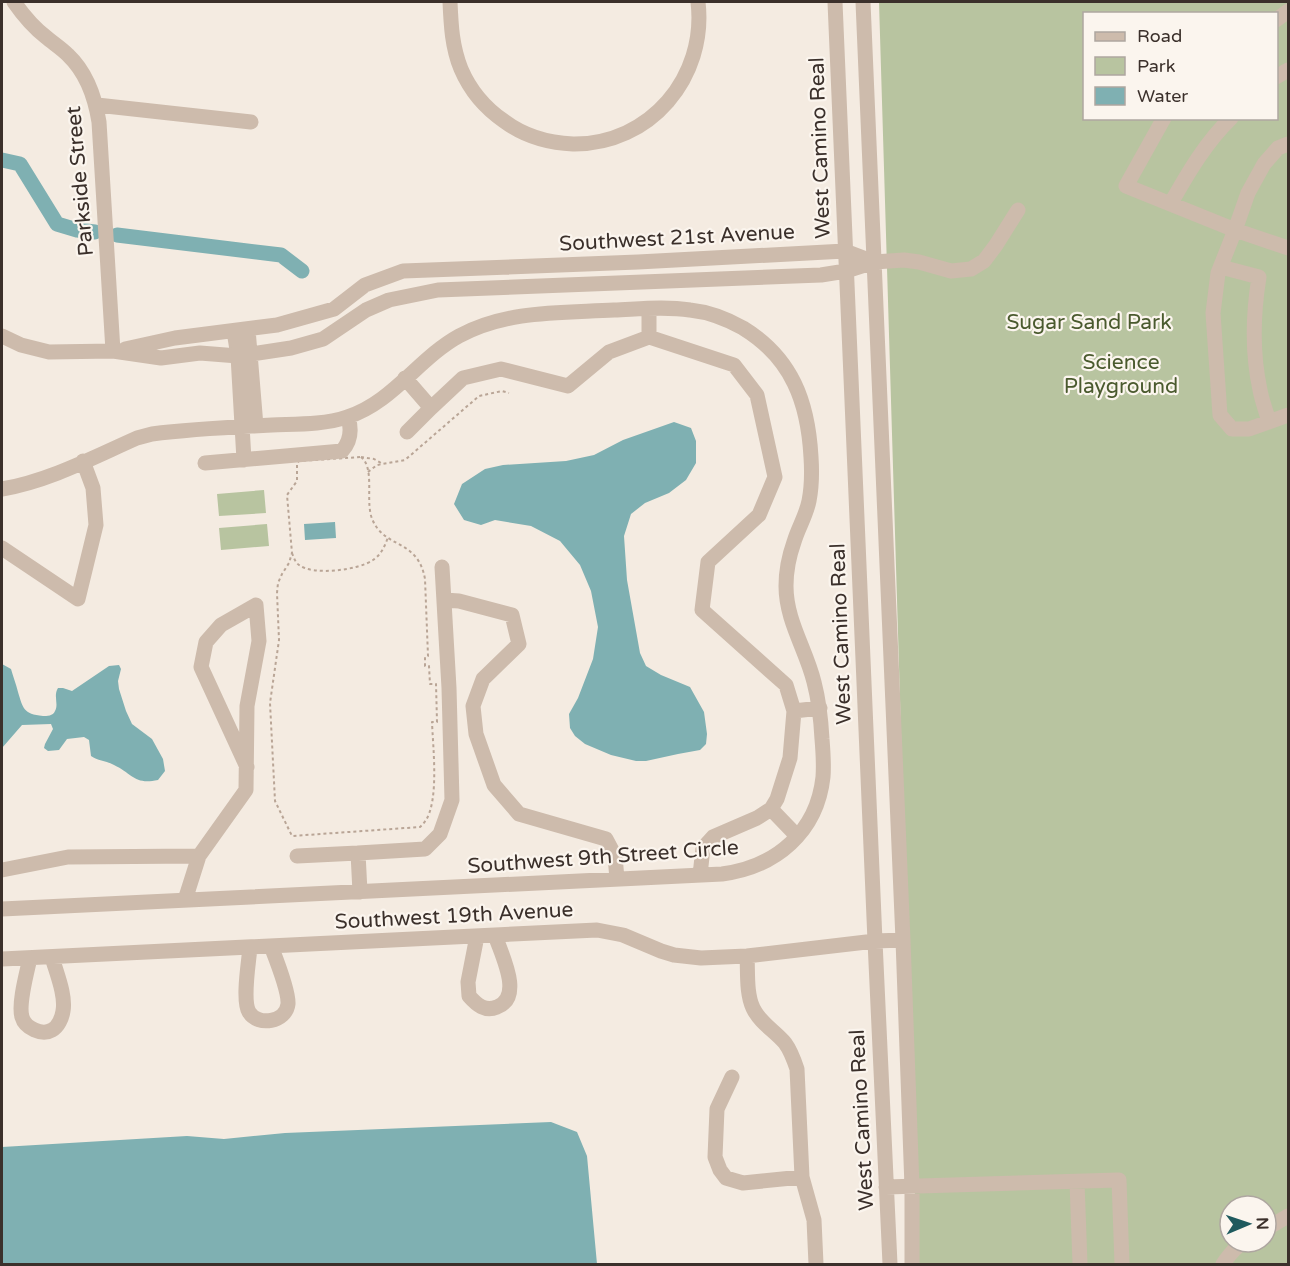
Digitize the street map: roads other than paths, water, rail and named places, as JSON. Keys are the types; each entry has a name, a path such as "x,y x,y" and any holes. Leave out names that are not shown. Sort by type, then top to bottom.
{"street":[{"name":"Parkside Street","path":"14,2 34,27 78,65 91,89 96,105 99,122 113,351"},
{"path":"450,2 452,40 456,54 467,82 485,105 508,124 535,137 564,144 608,140 636,128 660,111 686,75 696,47 698,2"},
{"name":"West Camino Real","path":"835,2 890,1264"},
{"path":"863,2 903,940 912,1187 912,1264"},
{"path":"96,105 251,122"},
{"path":"1163,120 1126,186 1235,230 1288,248"},
{"path":"1171,203 1189,171 1229,120"},
{"path":"1288,144 1278,148 1264,164 1248,193 1218,273 1213,313 1220,415 1232,429 1249,429 1288,415"},
{"path":"874,262 904,260 951,271 971,269 984,261 1018,210"},
{"name":"Southwest 21st Avenue","path":"113,351 175,338 277,325 334,309 365,285 404,271 638,262 845,250 874,262"},
{"name":"Southwest 21st Avenue","path":"2,336 21,345 49,352 113,351 161,358 200,353 244,355 291,348 322,339 366,310 389,300 438,290 809,276 846,272 874,262"},
{"path":"1221,267 1259,277 1255,300 1254,341 1260,389 1269,422"},
{"name":"Southwest 9th Street Circle","path":"2,489 41,479 152,434 321,422 348,417 373,405 447,343 473,329 502,319 532,314 679,308 718,316 742,327 763,343 781,362 795,384 808,424 811,485 806,513 789,556 787,601 794,629 806,656 820,708 823,761 821,789 811,815 797,836 786,848 774,856 756,866 736,872 2,909"},
{"path":"649,309 649,337"},
{"path":"241,330 249,427 244,460"},
{"path":"407,432 463,378 501,369 568,386 609,352 649,337 734,365 757,395 775,477 759,515 708,562 702,610 786,685 794,711 790,758 777,799 771,809 757,818 713,837 703,848 700,875"},
{"path":"405,378 431,408"},
{"path":"205,463 342,451 346,447 351,429 348,417"},
{"path":"2,548 78,599 96,525 93,488 83,461"},
{"path":"297,856 425,849 440,834 452,800 449,688 442,567"},
{"path":"444,600 459,601 512,615 519,644 483,679 473,706 477,734 494,785 519,814 606,839 615,856 617,879"},
{"path":"185,900 200,856 246,790 247,767 247,706 259,641 256,605 221,625 206,642 201,667 247,767"},
{"path":"794,711 820,708"},
{"path":"771,809 797,836"},
{"path":"358,853 360,892"},
{"path":"2,870 68,857 200,856"},
{"name":"Southwest 19th Avenue","path":"2,959 597,930 623,935 674,955 701,958 747,956 903,940"},
{"path":"477,936 468,982 469,996 478,1006 491,1009 501,1006 509,997 511,988 495,935"},
{"path":"250,947 245,998 249,1012 256,1019 266,1022 284,1014 288,1004 287,993 271,946"},
{"path":"747,956 752,1007 759,1020 786,1044 797,1069 802,1177 814,1220 816,1264"},
{"path":"30,958 22,1001 22,1018 28,1027 48,1032 55,1029 64,1009 52,957"},
{"path":"732,1077 717,1109 714,1157 720,1170 726,1178 743,1183 802,1177"},
{"path":"886,1187 1119,1180 1122,1264"},
{"path":"1077,1182 1080,1264"}],"water":[{"path":"674,422 691,428 696,441 696,463 686,480 669,493 645,503 631,514 624,536 627,580 640,653 646,666 690,687 704,712 706,744 700,750 636,761 611,755 585,744 575,736 570,728 569,714 578,698 593,659 598,627 591,591 580,565 560,541 531,526 495,520 481,525 464,520 454,504 462,484 485,469 503,465 566,461 594,455 623,440"},
{"path":"335,522 336,538 305,540 304,524"},
{"path":"2,664 11,669 25,709 31,714 43,716 54,713 58,688 72,691 109,666 119,665 121,669 119,689 126,711 132,724 152,739 163,759 165,771 158,780 144,781 134,778 120,768 91,756 89,740 84,737 67,739 59,750 48,751 44,748 53,729 51,724 22,725 2,748"},
{"path":"551,1122 577,1132 587,1156 597,1264 2,1264 2,1147 187,1136 224,1139 285,1133"}],"waterway":[{"path":"2,160 20,164 57,224 95,232"},
{"path":"117,235 281,255 302,271"}],"park label":[{"name":"Sugar Sand Park","path":"1089,322"},
{"name":"Science Playground","path":"1121,374"}]}
